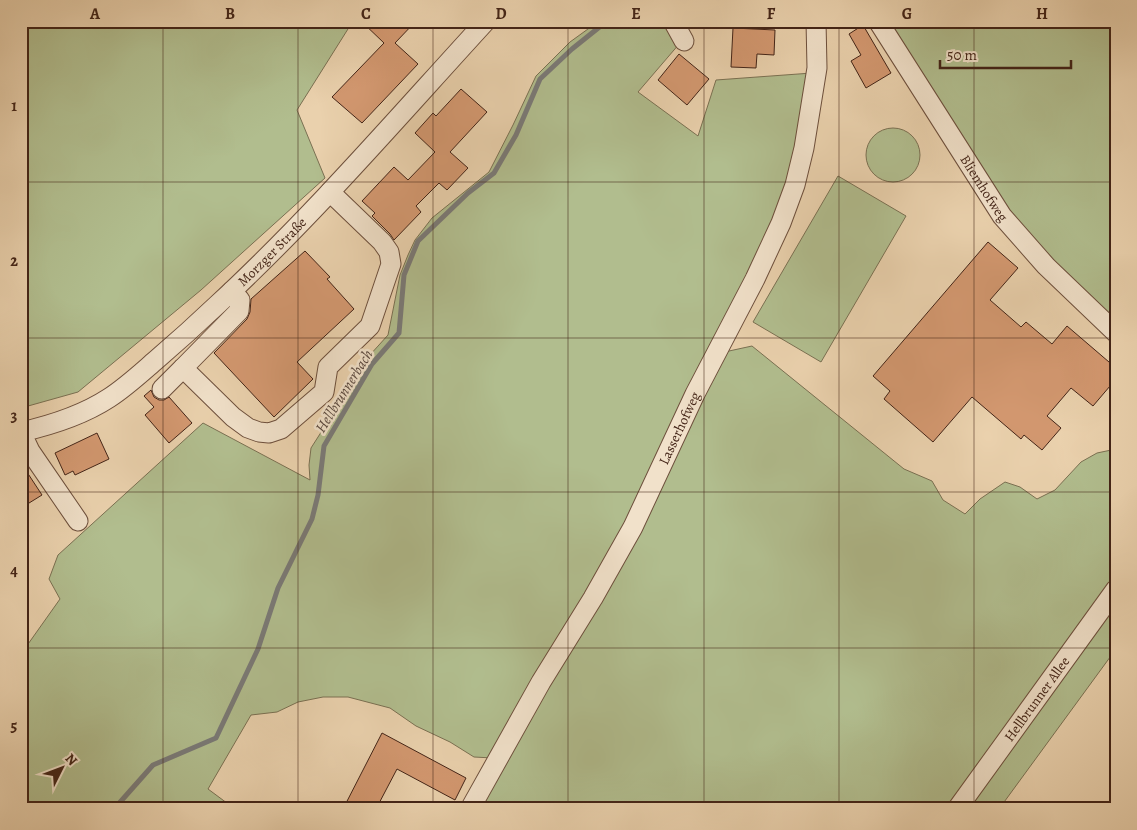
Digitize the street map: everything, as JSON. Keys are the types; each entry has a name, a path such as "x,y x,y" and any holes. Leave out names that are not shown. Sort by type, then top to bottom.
{"street":[{"name":"Morzger Straße","path":"21,432 61,421 109,398 142,373 189,332 252,273 330,192 486,21"},
{"path":"673,21 684,41"},
{"name":"Lasserhofweg","path":"470,809 541,682 589,605 633,527 695,394 756,279 781,223 795,185 804,148 817,68 816,21"},
{"name":"Bliemhofweg","path":"878,21 1002,216 1046,266 1116,333"},
{"path":"183,368 234,417 248,428 259,432 270,433 281,429 324,392 328,367 370,326 391,264 389,252 382,242 330,192"},
{"path":"162,390 239,311 240,300 232,291"},
{"path":"21,432 30,451 78,520"},
{"name":"Hellbrunner Allee","path":"956,809 1116,589"}],"green space":[{"path":"21,21 353,21 297,110 325,178 201,290 78,392 21,408"},
{"path":"599,21 664,21 680,43 638,92 698,136 716,80 812,73 787,200 716,345 729,351 752,346 904,469 932,481 943,500 965,514 980,499 1005,482 1020,487 1037,499 1055,490 1081,462 1097,453 1116,449 1116,577 949,809 463,809 493,758 474,757 450,742 416,726 390,708 348,697 323,697 298,702 277,712 251,715 208,789 235,809 21,809 21,654 60,599 49,579 58,555 203,423 310,480 311,448 348,390 355,375 388,335 400,275 415,240 432,218 489,172 536,76 570,42"},
{"path":"885,21 1116,21 1116,326 1024,233"},
{"path":"893,128 903,130 912,136 918,145 920,155 918,165 912,174 903,180 893,182 883,180 874,174 868,165 866,155 868,145 874,136 883,130"},
{"path":"838,176 906,216 821,362 753,322"},
{"path":"1116,604 1116,649 999,809 967,809"}],"building":[{"path":"361,21 416,21 395,43 418,64 362,123 332,97 384,43"},
{"path":"863,25 891,73 866,88 851,61 861,55 849,34"},
{"path":"733,28 775,30 774,55 757,54 756,68 731,67"},
{"path":"679,54 709,79 687,105 658,80"},
{"path":"461,89 487,112 450,152 468,168 447,190 439,183 416,206 421,212 394,240 372,216 375,213 362,201 394,167 408,180 435,152 415,133 433,113 436,116"},
{"path":"988,242 1018,268 990,300 1021,327 1026,322 1052,344 1067,326 1116,368 1116,379 1093,406 1071,388 1047,416 1061,428 1042,450 1024,435 1021,439 972,397 933,442 884,399 890,391 873,376"},
{"path":"305,251 330,277 327,279 354,309 297,362 313,379 274,417 214,353 247,319 250,312 251,299"},
{"path":"151,390 154,397 159,400 169,397 192,423 169,443 145,415 154,407 144,396"},
{"path":"97,433 109,459 75,475 73,471 65,475 55,453"},
{"path":"21,463 42,495 21,508"},
{"path":"382,733 466,778 455,800 397,769 376,809 343,809"}],"waterway":[{"name":"Hellbrunnerbach","path":"114,809 153,765 216,738 258,649 278,588 312,519 318,495 324,446 372,364 399,333 404,275 418,241 468,193 494,173 516,135 540,79 572,49 607,21"}]}
